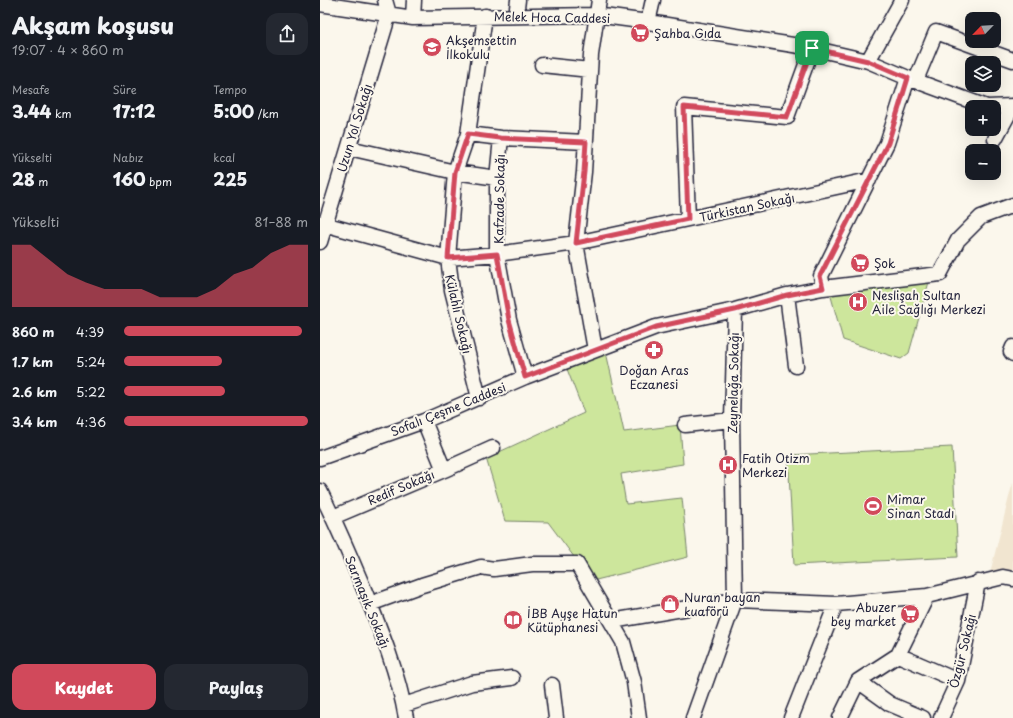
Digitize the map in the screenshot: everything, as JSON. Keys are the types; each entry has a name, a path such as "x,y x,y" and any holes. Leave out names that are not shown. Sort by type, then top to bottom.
{"street":[{"path":"385,0 389,14"},
{"path":"413,18 414,0"},
{"path":"516,16 518,0"},
{"path":"595,350 576,243 584,172 590,70 599,0"},
{"path":"648,22 653,0"},
{"path":"868,61 902,0"},
{"name":"Melek Hoca Caddesi","path":"321,2 413,18 596,15 648,22 812,48 868,61 987,107 1013,106"},
{"name":"Uzun Yol Sokağı","path":"320,242 322,224 349,148 389,14"},
{"name":"Külahlı Sokağı","path":"479,398 452,290 448,258 455,172 468,134 484,16"},
{"path":"823,288 820,276 888,143 912,79 936,32 1013,60"},
{"path":"688,219 684,107 787,117 812,48"},
{"path":"542,65 590,70"},
{"path":"995,139 1013,106"},
{"path":"468,134 500,138 586,142"},
{"name":"Kafzade Sokağı","path":"500,138 497,178 497,254 509,320 525,377"},
{"path":"349,148 455,172 497,178"},
{"name":"Türkistan Sokağı","path":"322,224 448,258 497,254 576,243 868,180"},
{"name":"Sofalı Çeşme Caddesi","path":"320,458 424,421 525,377 656,327 735,310 787,295 823,288 940,274 958,240 981,218 1013,205"},
{"path":"787,295 796,366"},
{"name":"Zeynelağa Sokağı","path":"735,310 732,420 735,600"},
{"path":"1013,347 1011,352 1013,354"},
{"path":"685,425 732,420"},
{"name":"Redif Sokağı","path":"333,517 444,470 424,421"},
{"path":"444,470 493,448"},
{"name":"Sarmaşık Sokağı","path":"320,491 333,517 387,646 405,712"},
{"path":"370,604 422,585 481,567 494,569 532,564 577,564 623,642 634,682 639,718"},
{"path":"612,621 735,600 836,604 927,596 978,582 1003,577 1013,579"},
{"name":"Özgür Sokağı","path":"941,718 958,680 978,582"},
{"path":"840,718 858,681 898,655 927,596"},
{"path":"693,718 735,600"},
{"path":"792,718 836,604"},
{"path":"898,655 958,680"},
{"path":"405,712 472,683 512,678"},
{"path":"858,681 890,704 923,718"},
{"path":"552,685 556,718"}],"shaded area":[{"path":"1013,483 1013,576 990,573"}],"green space":[{"path":"929,282 909,353 901,359 843,340 830,293"},
{"path":"606,352 624,432 680,425 683,464 621,474 626,504 682,498 688,557 592,581 548,522 505,521 486,458 584,413 567,369"},
{"name":"Mimar Sinan Stadı","path":"952,447 958,557 794,565 788,455"}],"place":[{"name":"Şahba Gıda","path":"640,33"},
{"name":"Akşemsettin İlkokulu","path":"432,47"},
{"name":"Şok","path":"860,263"},
{"name":"Neslişah Sultan Aile Sağlığı Merkezi","path":"858,302"},
{"name":"Doğan Aras Eczanesi","path":"654,350"},
{"name":"Fatih Otizm Merkezi","path":"728,465"},
{"name":"Mimar Sinan Stadı","path":"873,506"},
{"name":"Nuran bayan kuaförü","path":"670,604"},
{"name":"Abuzer bey market","path":"910,614"},
{"name":"İBB Ayşe Hatun Kütüphanesi","path":"513,620"}],"route":[{"path":"812,48 868,61 908,78 888,143 820,276 823,288 787,295 735,310 656,327 525,377 509,320 497,254 448,258 455,172 468,134 500,138 586,142 576,243 688,219 684,107 787,117 812,48"}]}
